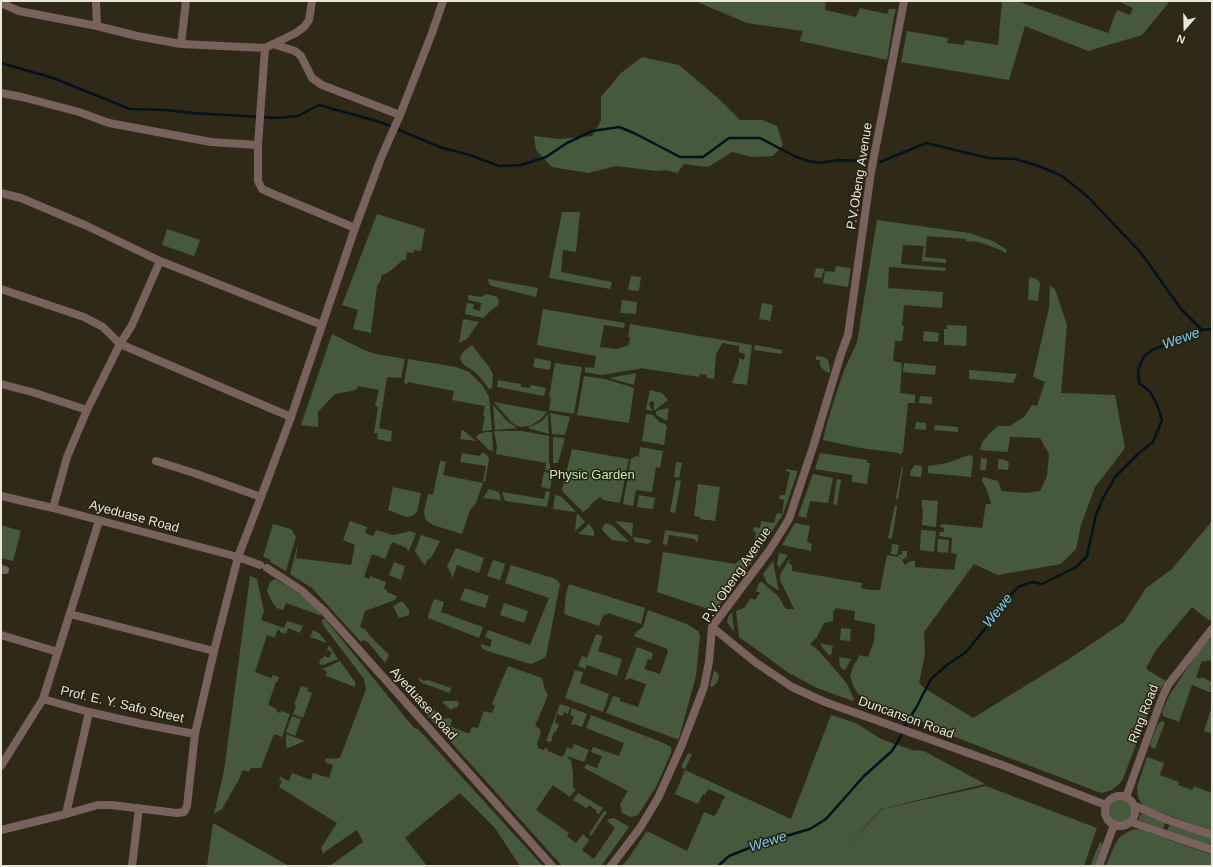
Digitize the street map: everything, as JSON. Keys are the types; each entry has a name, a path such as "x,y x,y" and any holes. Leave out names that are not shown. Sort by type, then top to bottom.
{"street":[{"path":"96,1 97,26"},
{"path":"182,44 186,1"},
{"path":"1,3 19,11 182,44 265,48 304,27 309,20 312,1"},
{"path":"1,830 98,805 111,805 176,813 184,812 187,806 195,734 238,557 291,417 355,228 381,158 400,116 443,1"},
{"name":"P.V.Obeng Avenue","path":"841,354 848,335 871,172 904,1"},
{"path":"273,44 295,51 301,56 312,78 322,85 400,116"},
{"path":"265,48 262,112 258,145 258,181 262,189 355,228"},
{"path":"1,93 66,109 109,123 211,142 258,145"},
{"path":"1,193 21,198 36,204 87,226 160,261 322,326"},
{"path":"53,508 67,457 87,410 120,344 132,325 160,261"},
{"path":"1,289 84,317 104,327 120,344 291,417"},
{"name":"P.V. Obeng Avenue","path":"611,866 640,828 658,798 681,747 704,687 712,627 769,551 789,519 813,447 841,354"},
{"path":"1,384 32,392 87,410"},
{"path":"156,461 261,497"},
{"name":"Ayeduase Road","path":"1,496 53,508 238,557 263,567 301,590 325,612 552,866"},
{"path":"1,766 43,699 99,521"},
{"path":"70,614 214,652"},
{"name":"Duncanson Road","path":"712,627 761,666 792,687 826,702 1002,765 1106,805"},
{"name":"Ring Road","path":"1126,796 1168,685 1212,629"},
{"path":"1,635 58,652"},
{"name":"Prof. E. Y. Safo Street","path":"43,699 89,712 195,734"},
{"path":"66,814 89,712"},
{"path":"1126,796 1135,806 1136,811 1134,817 1131,822 1123,826 1114,825 1107,818 1105,810 1106,805 1112,798 1126,796"},
{"path":"1135,806 1168,820 1212,835"},
{"path":"132,866 139,808"},
{"path":"1131,822 1212,850"},
{"path":"1099,866 1114,825"}],"green space":[{"path":"695,1 826,1 825,10 856,17 860,8 887,14 889,9 896,9 887,60 800,41 803,31 747,23"},
{"path":"1002,1 1016,1 1108,33 1117,10 1130,15 1133,8 1120,1 1170,1 1142,35 1088,51 1025,26 1009,80 901,62 907,31 948,38 947,43 964,45 965,40 998,45"},
{"path":"642,57 679,65 719,99 740,120 762,120 777,126 783,145 773,156 752,157 732,152 708,167 684,164 677,173 667,170 657,171 616,166 588,173 552,167 536,150 534,136 560,139 592,136 601,121 601,97 621,73"},
{"path":"562,212 580,212 576,252 563,250 561,272 612,282 610,289 549,278"},
{"path":"377,214 425,229 421,251 414,250 414,253 407,252 406,260 403,260 389,272 381,276 381,280 377,286 371,333 353,329 358,310 342,305"},
{"path":"877,220 969,233 993,241 1007,250 1005,253 1001,250 979,242 966,241 966,239 927,236 925,257 946,259 946,263 922,261 924,246 903,245 901,264 946,268 945,271 889,267 888,288 943,292 942,308 904,305 902,341 895,341 893,361 902,363 900,393 915,395 915,403 908,403 903,452 900,455 899,453 860,448 823,440 841,379 857,342"},
{"path":"167,229 200,240 194,256 162,245"},
{"path":"836,266 851,268 848,287 823,283 825,271 835,272"},
{"path":"816,268 824,269 822,278 814,277"},
{"path":"631,276 641,277 639,291 628,290"},
{"path":"1029,277 1037,279 1040,283 1038,301 1028,300"},
{"path":"488,279 538,288 536,297 492,286 489,284"},
{"path":"1050,286 1055,289 1067,325 1061,393 1115,395 1125,448 1095,487 1081,525 1076,549 1061,564 998,575 974,564 924,632 925,654 919,683 924,688 973,718 1069,659 1124,622 1146,588 1172,569 1212,521 1212,618 1210,621 1192,607 1156,650 1146,668 1166,681 1157,693 1151,706 1122,781 1112,790 1101,793 934,729 920,720 902,713 888,712 874,708 865,703 854,688 850,675 860,655 868,657 874,641 875,624 854,620 855,611 835,608 833,611 833,621 824,623 817,637 810,644 818,650 847,684 854,699 853,701 817,688 789,673 739,637 736,611 744,608 751,598 755,600 760,593 756,591 759,583 762,582 778,596 786,609 794,609 780,580 780,575 790,558 789,564 792,565 792,571 862,583 861,588 870,590 880,590 887,555 898,557 899,554 902,555 902,551 907,551 907,557 902,560 905,565 910,561 915,561 915,567 954,570 957,554 951,553 952,538 939,536 940,532 944,532 944,528 940,527 941,524 982,528 986,504 991,504 987,490 982,481 983,477 998,481 1002,491 1027,493 1040,491 1047,476 1049,454 1040,438 1010,437 1008,452 980,450 982,443 988,435 998,426 1010,426 1024,417 1032,405 1037,406 1045,382 1033,377 1049,308"},
{"path":"487,294 497,297 499,301 498,306 483,318 465,314 467,303 474,304 473,309 480,311 481,303 468,300 468,295 481,297"},
{"path":"622,300 637,302 636,314 620,313"},
{"path":"762,303 773,305 770,321 759,319"},
{"path":"543,309 625,323 624,328 604,325 600,347 617,349 629,345 630,337 628,337 630,324 752,345 747,385 732,383 739,363 739,358 744,360 745,354 739,352 739,346 722,343 716,355 714,379 707,378 707,375 700,374 699,377 640,368 601,375 585,372 585,367 594,368 596,356 537,345"},
{"path":"463,319 479,322 467,339 459,343"},
{"path":"947,325 967,326 966,346 944,345 944,329 947,329"},
{"path":"924,331 939,333 938,342 923,341"},
{"path":"332,334 364,350 376,354 405,359 401,378 387,377 379,428 392,431 391,442 377,439 378,433 374,433 378,407 375,406 379,390 358,386 356,390 335,394 318,412 318,427 301,425"},
{"path":"472,345 493,374 492,388 489,389 475,372 463,364 460,358 463,352"},
{"path":"755,345 782,350 782,354 754,350"},
{"path":"816,356 824,357 828,360 830,373 826,372 820,366 820,360 816,360"},
{"path":"535,358 551,361 550,370 533,367"},
{"path":"408,359 456,367 469,372 483,386 489,397 492,430 482,431 485,406 452,400 454,391 408,382 407,384 404,383"},
{"path":"555,363 582,367 574,414 549,410 551,397 549,397"},
{"path":"904,363 936,366 935,375 903,372"},
{"path":"969,370 1017,374 1013,383 969,379"},
{"path":"636,373 634,385 609,378"},
{"path":"584,376 605,379 634,388 629,423 577,415"},
{"path":"498,380 521,384 521,387 530,388 531,385 546,388 544,396 497,387"},
{"path":"650,390 662,393 668,400 655,410 654,402 651,401 649,404 652,410 651,411 646,409"},
{"path":"920,396 932,397 932,404 919,403"},
{"path":"494,402 547,412 541,419 530,426 521,427 511,422"},
{"path":"493,405 507,421 517,428 495,430"},
{"path":"669,408 667,421 656,415 658,410"},
{"path":"550,413 570,417 565,435 552,434"},
{"path":"548,414 549,434 528,428 542,421"},
{"path":"646,414 653,415 660,423 665,424 667,427 664,445 642,441"},
{"path":"916,422 926,423 926,430 915,429"},
{"path":"935,425 958,427 958,432 934,430"},
{"path":"463,430 476,441 460,439"},
{"path":"494,431 522,431 549,436 549,461 551,471 545,470 546,463 496,454 497,446"},
{"path":"492,432 493,451 489,450 476,437 479,434"},
{"path":"553,437 565,438 558,463 553,463"},
{"path":"640,447 663,451 660,468 656,467 652,492 636,490 633,506 623,504 631,458 634,458 635,456 639,457"},
{"name":"Physic Garden","path":"572,449 629,459 620,503 603,500 600,497 583,512 563,492 562,490"},
{"path":"482,452 487,455 489,459 485,482 483,481 486,466 460,462 462,453 480,456"},
{"path":"820,453 867,460 867,463 870,463 867,484 852,482 852,475 815,469"},
{"path":"969,455 973,457 971,477 928,473 928,466 947,463"},
{"path":"981,458 987,459 986,470 980,470"},
{"path":"998,459 1006,460 1009,463 1008,470 998,469"},
{"path":"440,461 446,462 443,475 483,483 476,503 470,510 462,534 433,525 425,518 424,511 428,494 433,495"},
{"path":"676,462 682,463 679,478 674,477"},
{"path":"915,465 922,466 921,477 910,476 911,470"},
{"path":"902,466 903,467 897,500 896,498"},
{"path":"786,469 798,471 783,514 753,561 716,609 711,610 657,592 663,552 735,564 753,548 756,532 753,531 754,527 760,528 761,521 774,523 777,513 782,514 784,500 780,499 779,497 781,495 785,495 790,472 786,471"},
{"path":"544,472 553,474 550,489 541,487"},
{"path":"813,474 833,478 828,503 810,501 806,518 798,516"},
{"path":"837,479 841,480 837,505 833,504"},
{"path":"676,480 681,481 675,513 670,512"},
{"path":"698,484 720,487 715,521 700,519 700,517 694,516"},
{"path":"393,487 421,493 417,512 412,516 406,517 388,510"},
{"path":"489,489 499,492 501,500 483,498"},
{"path":"546,491 550,492 547,507 505,501 502,492 544,499"},
{"path":"556,495 562,497 576,512 553,509"},
{"path":"639,495 655,498 653,509 637,507"},
{"path":"922,500 938,501 936,527 922,525"},
{"path":"895,505 897,507 892,538 890,539 888,538"},
{"path":"577,513 585,522 575,531"},
{"path":"350,521 367,527 365,533 373,536 376,530 393,535 409,531 416,533 409,551 407,548 392,542 385,559 372,554 364,577 369,579 370,576 386,582 384,589 387,590 387,592 397,596 395,600 365,611 360,627 365,629 389,655 385,663 368,642 363,640 361,642 312,588 290,574 298,543 296,558 351,565 355,545 343,540"},
{"path":"615,521 633,523 632,537"},
{"path":"607,523 613,526 629,542 612,540 602,529 604,524"},
{"path":"795,523 810,526 807,542 812,544 811,551 782,545"},
{"path":"273,524 291,529 296,537 286,571 270,562 271,560 263,557"},
{"path":"589,524 594,531 594,536 578,534"},
{"path":"1,525 21,531 13,561 1,558"},
{"path":"665,530 698,535 698,541 696,542 695,539 669,535 667,544 664,545"},
{"path":"921,530 936,531 934,552 920,550"},
{"path":"421,535 440,541 425,565 415,551"},
{"path":"633,537 651,540 651,542 648,544 635,542"},
{"path":"938,539 949,540 948,553 937,552"},
{"path":"892,544 899,545 897,555 891,554"},
{"path":"456,548 484,558 479,573 457,565 453,578 447,566"},
{"path":"779,553 788,555 779,568 777,564"},
{"path":"493,560 505,564 500,580 487,576"},
{"path":"773,561 779,591 767,583 763,574"},
{"path":"394,562 405,566 401,580 389,575"},
{"path":"511,565 553,578 560,584 546,656 543,659 531,664 487,651 481,646 481,644 490,647 492,640 485,637 488,630 530,645 549,598 505,583"},
{"path":"250,576 258,579 264,611 261,620 284,628 287,621 303,626 300,633 288,628 286,634 280,632 280,630 277,630 275,638 267,635 255,672 271,678 273,675 279,677 268,705 277,709 276,711 280,713 281,711 290,714 282,737 274,734 261,768 251,768 249,772 243,770 222,809 214,814 224,771"},
{"path":"275,579 294,590 319,611 322,616 286,603 283,610 277,608 272,602 267,591 270,582"},
{"path":"569,584 645,608 641,624 608,613 607,615 604,614 599,626 564,614 566,594"},
{"path":"465,588 489,596 485,608 460,600"},
{"path":"434,599 444,602 441,612 483,627 479,638 428,618"},
{"path":"402,601 409,610 409,615 399,618 393,606"},
{"path":"504,603 528,611 524,623 500,615"},
{"path":"648,610 687,624 698,631 700,636 696,676 678,739 606,713 613,696 620,698 620,701 638,707 646,684 629,678 627,680 625,679 637,647 653,653 651,660 648,659 644,669 660,674 668,652 667,649 634,636 636,632 643,627"},
{"path":"732,612 734,632 727,622 728,617"},
{"path":"323,619 325,619 414,728 418,729 543,866 520,866 495,828 460,793 405,838 427,866 331,866 363,842 357,830 323,854 321,848 337,823 279,787 282,781 279,780 280,777 289,781 292,773 311,780 313,773 329,778 333,765 325,762 326,759 340,758 366,689 364,679 323,625"},
{"path":"841,628 851,629 850,641 840,640"},
{"path":"313,630 320,634 327,643 310,637"},
{"path":"596,634 603,636 598,651 622,659 617,676 587,665 585,669 578,666 582,656 587,658"},
{"path":"1212,636 1212,662 1207,660 1206,662 1202,661 1196,677 1200,679 1201,677 1212,682 1212,693 1192,685 1179,722 1163,716 1162,712 1169,696 1195,656"},
{"path":"820,643 833,646 831,655 829,655"},
{"path":"329,645 338,659 323,665 319,664 321,658 323,659 324,656 329,658 332,652 327,650"},
{"path":"839,657 851,659 845,670 840,666"},
{"path":"340,661 355,682 355,687 326,676 327,672 323,669"},
{"path":"508,666 542,678 548,695 535,726 539,728 541,732 537,744 538,748 544,750 547,748 548,751 562,757 567,747 572,749 574,744 589,750 584,762 567,756 571,761 573,788 576,789 570,797 553,785 536,810 569,833 567,836 576,843 583,834 589,840 582,850 594,859 615,828 607,821 609,819 614,818 629,827 601,866 562,866 405,691 410,687 444,719 450,718 452,720 450,726 469,734 472,727 478,728 484,711 492,713 495,706 492,704"},
{"path":"575,670 583,672 580,683 609,694 603,712 565,698"},
{"path":"714,670 719,677 716,684 712,687 710,686"},
{"path":"419,677 424,681 428,680 451,688 450,693 422,683"},
{"path":"301,686 308,688 307,691 312,693 303,718 293,714 296,706 294,705"},
{"path":"443,701 458,701 459,704 457,708 455,707 451,710 443,703"},
{"path":"560,704 570,707 568,714 564,712 562,716 557,714 555,723 559,724 556,732 554,732 551,742 546,741"},
{"path":"572,708 587,714 582,727 574,724 571,725 574,716 570,715"},
{"path":"1212,709 1212,734 1204,731"},
{"path":"591,715 671,747 671,753 656,787 638,815 631,817 622,813 620,804 628,791 584,768 586,764 597,768 602,756 591,752 593,747 619,756 624,743 586,728"},
{"path":"831,715 856,723 881,739 912,750 924,751 985,784 881,809 844,850 882,809 986,786 1097,828 1084,866 622,866 647,831 687,851 704,812 714,816 716,814 725,796 708,789 705,795 703,794 698,804 675,794 685,770 791,819"},
{"path":"292,716 301,719 295,736 286,732"},
{"path":"1162,721 1165,722 1155,749 1151,747 1150,744 1158,724"},
{"path":"286,734 305,741 288,748 286,747"},
{"path":"688,753 692,754 685,769 681,767"},
{"path":"1147,757 1164,763 1160,775 1179,782 1178,785 1192,790 1194,786 1212,793 1212,831 1143,806 1138,797 1137,787"},
{"path":"578,793 603,808 599,814 596,813 597,811 589,805 586,808 573,800"},
{"path":"1120,799 1128,803 1132,811 1128,819 1120,823 1112,819 1108,811 1112,803"},
{"path":"604,811 607,812 591,836 589,834"},
{"path":"1143,814 1165,822 1163,829 1139,820 1139,816"},
{"path":"213,823 289,866 207,866"},
{"path":"1170,823 1212,838 1212,847 1167,831"},
{"path":"1139,829 1212,855 1212,866 1106,866 1115,844 1120,837 1131,830"},
{"path":"1100,842 1103,844 1095,866 1090,866"}],"waterway":[{"path":"1,63 53,78 130,109 166,110 277,118 298,116 319,105 390,126"},
{"path":"399,130 442,148 470,155 499,166 521,165 546,157 567,143 592,131 619,127 657,145"},
{"path":"659,146 680,157 703,157 729,138 760,138 794,156 808,161 820,163 838,160 864,161"},
{"path":"880,162 926,143 988,158 1015,159 1039,166 1062,176 1088,197 1141,253 1181,309 1202,330"},
{"name":"Wewe","path":"718,866 729,856 762,843 810,829 826,819 864,776 892,751 931,679 947,665 966,652 999,612 1003,603 1018,587 1032,582 1042,584 1076,567 1087,556 1096,515 1103,498 1115,477 1138,454 1153,442 1162,420 1156,402 1150,392 1139,383 1138,370 1144,356 1154,349 1202,330 1212,329"}]}
